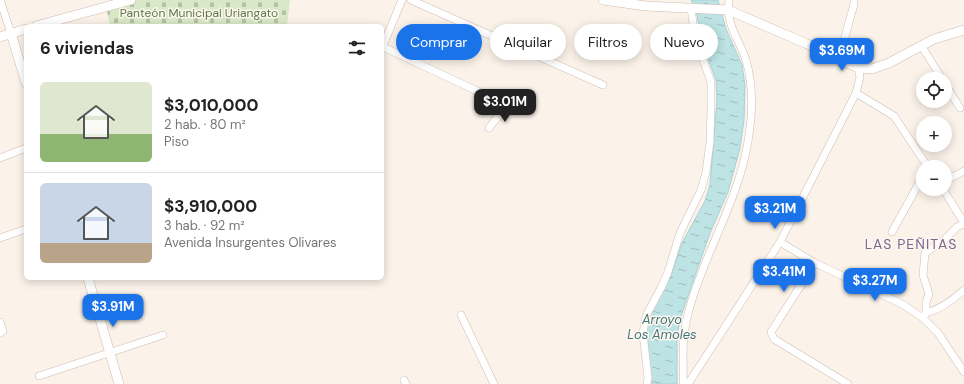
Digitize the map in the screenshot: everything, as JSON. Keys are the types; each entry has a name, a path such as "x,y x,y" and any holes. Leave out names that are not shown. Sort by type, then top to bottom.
{"street":[{"path":"0,0 24,76"},
{"path":"43,24 131,0"},
{"path":"384,43 402,0"},
{"path":"411,0 603,86"},
{"path":"603,0 646,6 724,9 805,43 858,68 872,69 889,63 934,39 964,30"},
{"path":"724,9 729,0"},
{"path":"839,59 854,0"},
{"path":"647,384 648,377 643,334 645,320 668,272 680,233 701,190 706,172 710,142 711,82 695,38 692,8"},
{"path":"683,384 684,336 691,303 738,182 746,156 752,113 750,77 745,59 724,9"},
{"path":"0,37 24,30"},
{"path":"921,45 938,72"},
{"path":"384,49 507,105 489,128"},
{"path":"688,384 780,242 856,93 860,77 858,68"},
{"path":"856,93 894,116 923,160"},
{"path":"952,95 960,108"},
{"path":"0,158 24,149"},
{"path":"952,177 964,171"},
{"path":"892,232 916,189"},
{"path":"924,315 929,294 923,275 925,253 943,241 957,227 964,223 947,196"},
{"path":"0,238 24,230"},
{"path":"780,242 815,263 924,315 964,372"},
{"path":"815,263 770,332 774,339 848,384"},
{"path":"89,280 119,384"},
{"path":"924,315 936,310 955,298 964,290"},
{"path":"461,315 494,384"},
{"path":"0,322 3,332 0,333"},
{"path":"39,376 163,335"}],"green space":[{"name":"Panteón Municipal Uriangato","path":"135,0 290,0 287,24 110,24 107,11 135,3"}],"water":[{"name":"Arroyo Los Amoles","path":"691,0 718,0 726,29 742,65 745,85 744,120 740,148 728,192 710,233 681,316 677,336 677,384 650,384 645,342 647,323 657,299 671,275 682,243 705,201 710,185 717,100 716,80 709,60 718,60 718,24 699,24 696,10"}],"district":[{"name":"LAS PEÑITAS","path":"911,244"}]}
